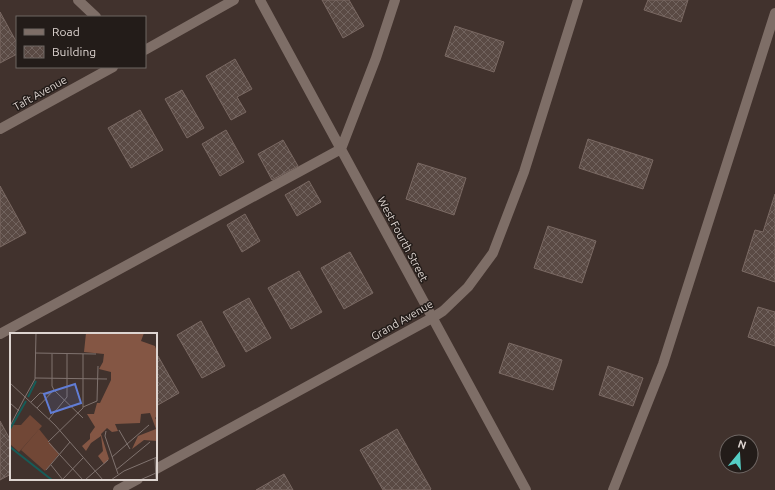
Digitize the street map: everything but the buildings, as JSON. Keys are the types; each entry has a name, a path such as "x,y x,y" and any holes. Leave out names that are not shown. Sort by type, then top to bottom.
{"street":[{"path":"78,0 95,16"},
{"path":"146,49 234,0"},
{"name":"West Fourth Street","path":"260,0 526,490"},
{"path":"0,334 341,149 376,58 395,0"},
{"name":"Grand Avenue","path":"157,468 432,318 443,311 468,287 493,253 524,172 578,0"},
{"path":"613,490 663,364 775,13"},
{"name":"Taft Avenue","path":"0,129 111,68"},
{"path":"118,490 136,480"}]}
